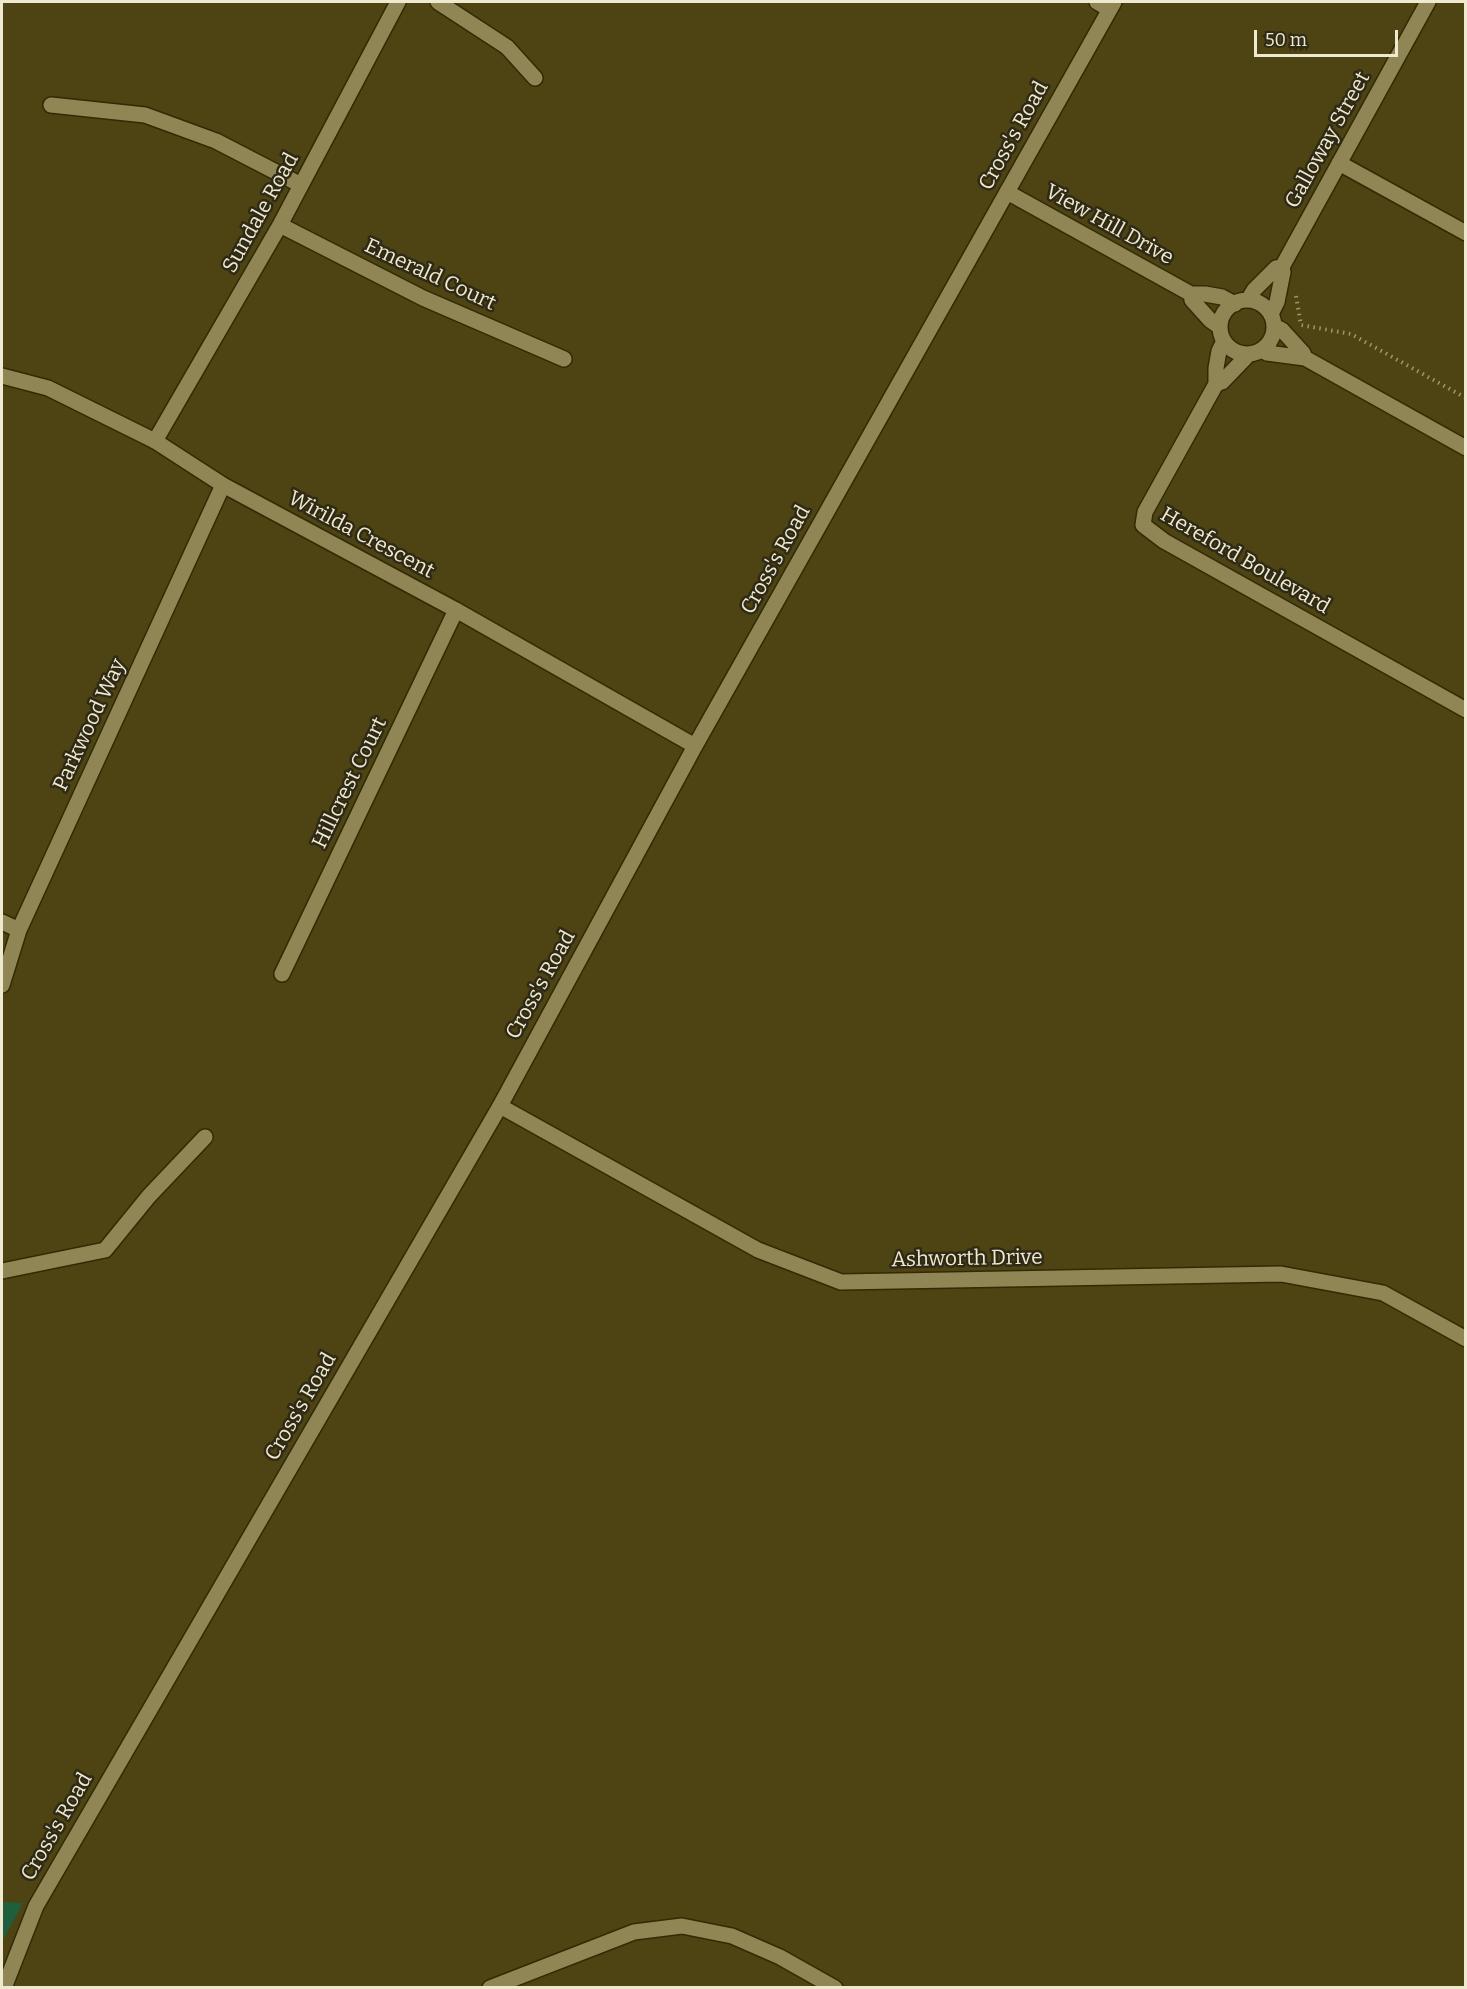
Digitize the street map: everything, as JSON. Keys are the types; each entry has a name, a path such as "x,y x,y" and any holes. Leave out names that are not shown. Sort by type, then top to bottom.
{"street":[{"name":"Sundale Road","path":"155,441 280,225 398,2"},
{"path":"438,2 507,47 535,78"},
{"name":"Galloway Street","path":"1272,320 1283,272 1282,267 1428,2"},
{"name":"Cross's Road","path":"4,1988 36,1906 500,1106 695,746 1007,192 1107,4"},
{"path":"51,105 145,115 216,141 301,185"},
{"path":"1339,163 1466,233"},
{"name":"View Hill Drive","path":"1007,192 1191,294 1205,294 1241,302"},
{"name":"Emerald Court","path":"280,225 423,298 564,359"},
{"name":"Galloway Street","path":"1241,302 1276,268 1282,267"},
{"name":"View Hill Drive","path":"1191,294 1192,300 1222,334"},
{"path":"1305,358 1261,304 1241,302 1224,313 1222,334 1235,351 1305,358 1466,448"},
{"path":"1255,352 1271,340 1272,320"},
{"name":"Hereford Boulevard","path":"1222,334 1216,368 1216,384 1145,512 1143,525 1164,541 1466,710"},
{"name":"Hereford Boulevard","path":"1216,384 1222,382 1255,352"},
{"name":"Wirilda Crescent","path":"2,376 48,388 155,441 223,485 456,610 695,746"},
{"name":"Parkwood Way","path":"2,985 20,930 223,485"},
{"name":"Hillcrest Court","path":"282,974 456,610"},
{"path":"2,922 20,930"},
{"name":"Ashworth Drive","path":"500,1106 758,1250 842,1282 1281,1274 1383,1293 1466,1339"},
{"path":"2,1271 105,1250 149,1196 205,1137"},
{"path":"490,1988 634,1932 682,1926 732,1936 780,1957 835,1988"}],"path":[{"path":"1282,267 1296,296 1301,326 1351,334 1466,398"}],"green space":[{"path":"2,1902 23,1903 2,1942"}]}
